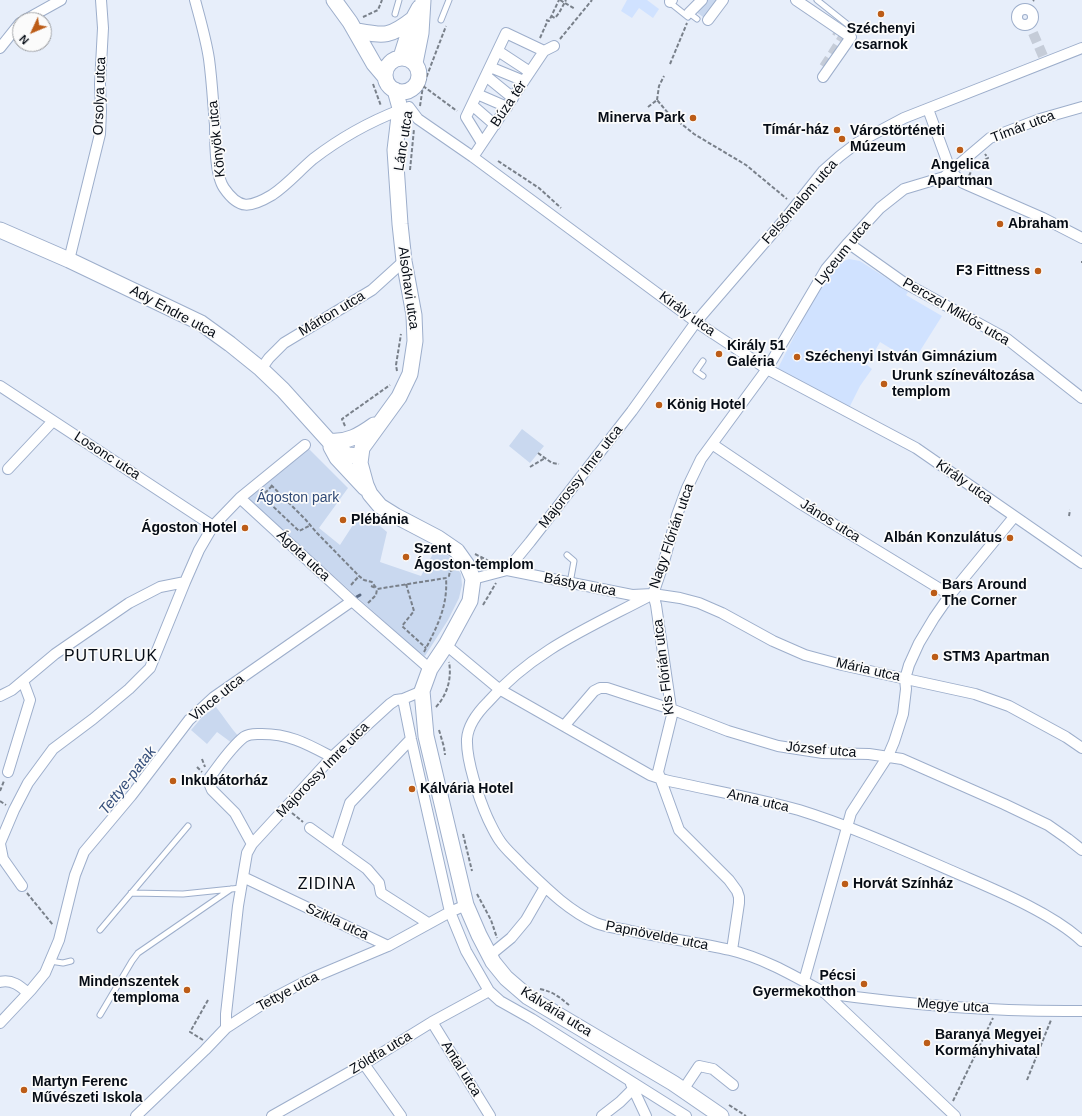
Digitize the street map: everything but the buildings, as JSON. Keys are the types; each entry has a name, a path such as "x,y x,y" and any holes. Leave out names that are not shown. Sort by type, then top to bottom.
{"street":[{"path":"39,12 61,0"},
{"name":"Orsolya utca","path":"69,260 100,134 100,84 103,28 101,0"},
{"name":"Könyök utca","path":"194,0 204,32 209,59 219,178 223,187 240,204 245,206 272,194 327,149 348,135 409,112"},
{"path":"334,0 357,23 377,51 402,61"},
{"name":"Lánc utca","path":"409,112 395,90 388,84 385,77 387,66 402,61 421,33 423,0"},
{"name":"Lánc utca","path":"402,61 413,19 423,0"},
{"path":"691,17 702,0"},
{"path":"708,20 723,0"},
{"path":"796,0 850,36 824,73"},
{"path":"1031,29 1033,19 1032,4"},
{"path":"357,23 381,35 400,29 413,19"},
{"path":"357,23 374,64 385,77"},
{"path":"0,48 12,33"},
{"path":"482,143 466,117 506,33 549,48"},
{"name":"Búza tér","path":"473,157 527,77 549,48"},
{"name":"Felsőmalom utca","path":"696,322 824,171 857,143 904,118 1082,48"},
{"path":"498,51 527,77"},
{"name":"Lánc utca","path":"398,178 405,147 409,112 417,87 416,85 419,75 418,69 402,61"},
{"path":"488,72 527,77"},
{"path":"488,72 513,98"},
{"name":"Lánc utca","path":"395,90 406,91 417,87"},
{"path":"477,94 507,107"},
{"path":"472,105 495,124"},
{"name":"Tímár utca","path":"951,172 990,138 1040,118 1082,107"},
{"path":"928,109 951,172 963,183 1043,218 1082,238"},
{"name":"Király utca","path":"409,112 473,157 696,322 717,341 916,448 1014,517 1081,559"},
{"name":"Lyceum utca","path":"767,369 826,269 880,208 904,190 944,177 951,172"},
{"name":"Alsóhavi utca","path":"360,456 364,444 399,397 410,374 415,341 414,315 404,261 400,224 398,178"},
{"name":"Ady Endre utca","path":"0,230 69,260 201,323 261,369 283,390 329,441 343,453 360,456"},
{"name":"Perczel Miklós utca","path":"848,243 903,282 1007,339 1082,398"},
{"name":"Márton utca","path":"261,369 269,358 284,343 372,290 404,261"},
{"name":"Majorossy Imre utca","path":"507,570 530,542 576,478 632,411 696,322"},
{"name":"Nagy Flórián utca","path":"499,689 548,649 653,594 677,515 687,488 701,459 767,369"},
{"name":"Losonc utca","path":"0,386 213,526"},
{"path":"383,419 359,436 338,442 329,441 332,452 380,506 438,538 457,552 467,565 473,579 470,601 449,648 425,664 422,691"},
{"path":"8,469 53,421"},
{"path":"22,886 3,859 0,843 14,810 28,783 53,749 93,719 129,689 150,668 199,550 213,526 240,498 305,444"},
{"name":"János utca","path":"712,444 801,504 950,595"},
{"path":"360,456 362,471 370,494"},
{"name":"Ágota utca","path":"240,498 343,593 425,664"},
{"path":"804,981 824,914 851,813 888,756 894,742 902,714 906,689 905,679 919,643 950,595 1014,517"},
{"path":"473,579 507,570"},
{"name":"Bástya utca","path":"507,570 632,595 653,594"},
{"path":"0,704 12,690 55,654 129,603 160,587 185,582"},
{"name":"Mária utca","path":"653,594 680,598 700,604 722,613 786,648 805,655 975,694 1009,706 1066,737 1082,748"},
{"name":"Kis Flórián utca","path":"653,594 656,605 672,715 658,772 679,830 729,880 737,891 739,903 732,950"},
{"name":"Vince utca","path":"0,1023 28,994 45,973 61,934 75,875 84,852 131,796 189,720 214,697 352,601"},
{"name":"Anna utca","path":"449,648 499,689 650,775 798,810 847,826 884,841 1019,902 1072,931 1082,941"},
{"path":"8,772 30,700 23,681"},
{"name":"József utca","path":"564,726 594,691 600,688 607,688 671,709 728,731 778,746 823,753 869,754 902,759 1042,822 1068,838 1082,850"},
{"name":"Papnövelde utca","path":"499,689 474,719 467,739 474,782 483,808 501,843 545,887 566,904 596,924 732,950 758,959 826,993 955,1116"},
{"path":"0,696 12,690"},
{"name":"Majorossy Imre utca","path":"226,1028 238,885 247,853 252,844 332,756 390,704 396,700 403,699 422,691"},
{"name":"Kálvária utca","path":"422,691 426,736 466,905 479,935 495,952 506,978 528,997 683,1090 721,1116"},
{"name":"Kálvária utca","path":"403,699 450,912 466,951 489,991 500,1001 532,1019 631,1085 686,1116"},
{"path":"252,844 235,813 212,790 208,783 210,777 236,745 245,736 252,734 274,734 296,739 332,756"},
{"path":"336,846 350,803 411,739"},
{"path":"310,828 367,869 379,883 381,893 428,924"},
{"name":"Szikla utca","path":"238,885 388,946"},
{"path":"495,952 511,938 526,920 545,887"},
{"name":"Tettye utca","path":"136,1116 226,1028 266,1002 312,978 388,946 450,912 466,905"},
{"path":"0,982 8,981 17,984 28,994"},
{"name":"Zöldfa utca","path":"272,1116 286,1113 432,1022 489,991"},
{"name":"Megye utca","path":"826,993 876,1000 965,1007 1082,1012"},
{"name":"Antal utca","path":"432,1022 490,1116"},
{"path":"364,1064 401,1116"},
{"path":"683,1090 699,1066 713,1069 733,1085"},
{"path":"602,1116 620,1102 631,1085"},
{"path":"631,1085 646,1116"}],"lane":[{"path":"395,14 399,0"},
{"path":"441,20 449,0"},
{"path":"817,0 852,28 850,36"},
{"path":"669,1 691,17"},
{"path":"703,361 696,371 703,376"},
{"path":"567,555 574,561 570,583"},
{"path":"100,930 188,826"},
{"path":"130,893 183,894 238,885"},
{"path":"100,1015 138,953 238,885"},
{"path":"50,961 63,963 71,961"}],"path":[{"path":"357,23 378,10 382,0"},
{"path":"538,42 547,20 549,21 559,0 566,1 574,9"},
{"path":"549,48 592,0"},
{"path":"551,16 554,18 566,1"},
{"path":"670,64 691,17"},
{"path":"409,112 417,87 447,24"},
{"path":"648,107 656,100 659,86 664,76"},
{"path":"417,87 466,117"},
{"path":"656,100 669,114 694,134 746,165 788,200"},
{"path":"397,378 396,365 402,330"},
{"path":"351,439 342,419 395,382"},
{"path":"538,453 552,463 559,464"},
{"path":"530,467 545,458"},
{"path":"264,478 359,576 364,580 372,582 377,589 376,595 362,610"},
{"path":"272,486 262,496 299,531 311,525"},
{"path":"1069,516 1070,510"},
{"path":"343,593 359,576"},
{"path":"371,586 377,589 446,578 447,592 442,614 426,648 425,664"},
{"path":"406,584 414,611 402,626 426,648"},
{"path":"435,709 446,694 450,669 449,648"},
{"path":"439,729 444,747 444,760"},
{"path":"290,812 310,828"},
{"path":"461,827 466,841 472,873"},
{"path":"22,886 61,934"},
{"path":"475,888 491,920 495,952"},
{"path":"208,1000 190,1032 210,1044"},
{"path":"950,1106 995,1014"},
{"path":"1028,1080 1050,1024"}],"shaded area":[{"path":"627,0 647,0 659,9 653,18 639,8 632,18 621,11"},
{"path":"849,259 860,261 908,292 906,295 942,316 913,362 880,342 867,365 872,369 860,386 849,408 777,370 810,305 834,265"}],"green space":[{"path":"706,0 721,0 706,19 696,12"},
{"path":"522,429 544,446 530,463 509,446"},
{"name":"Ágoston park","path":"306,446 348,488 319,528 340,545 362,511 387,532 380,562 421,576 436,548 450,557 461,574 462,585 459,598 448,620 425,656 416,650 246,497"},
{"path":"216,707 239,737 232,743 217,732 207,744 191,730 203,716"}],"waterway":[{"name":"Tettye-patak","path":"353,599 360,595"}],"tunnel":[{"path":"824,67 844,36 835,30"},
{"path":"1033,33 1043,56"}],"place":[{"name":"Széchenyi csarnok","path":"881,14"},
{"name":"Minerva Park","path":"693,118"},
{"name":"Tímár-ház","path":"837,130"},
{"name":"Várostörténeti Múzeum","path":"842,139"},
{"name":"Angelica Apartman","path":"960,150"},
{"name":"Abraham","path":"1000,224"},
{"name":"F3 Fittness","path":"1038,271"},
{"name":"Király 51 Galéria","path":"719,354"},
{"name":"Széchenyi István Gimnázium","path":"797,357"},
{"name":"Urunk színeváltozása templom","path":"884,384"},
{"name":"König Hotel","path":"659,405"},
{"name":"Plébánia","path":"343,520"},
{"name":"Ágoston Hotel","path":"245,528"},
{"name":"Albán Konzulátus","path":"1010,538"},
{"name":"Szent Ágoston-templom","path":"406,557"},
{"name":"Bars Around The Corner","path":"934,593"},
{"name":"STM3 Apartman","path":"935,657"},
{"name":"Inkubátorház","path":"173,781"},
{"name":"Kálvária Hotel","path":"412,789"},
{"name":"Horvát Színház","path":"845,884"},
{"name":"Pécsi Gyermekotthon","path":"864,984"},
{"name":"Mindenszentek temploma","path":"187,990"},
{"name":"Baranya Megyei Kormányhivatal","path":"927,1043"},
{"name":"Martyn Ferenc Művészeti Iskola","path":"24,1090"}],"district":[{"name":"PUTURLUK","path":"111,657"},
{"name":"ZIDINA","path":"327,885"}]}
